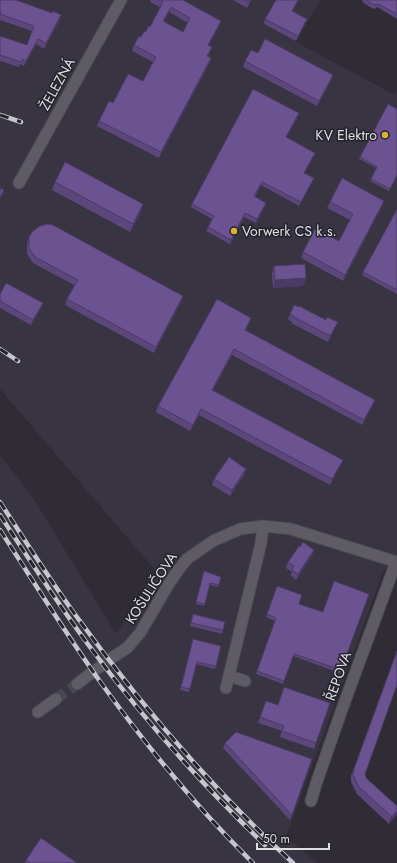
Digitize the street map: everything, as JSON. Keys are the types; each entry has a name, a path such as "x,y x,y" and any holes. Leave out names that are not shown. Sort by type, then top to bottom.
{"street":[{"name":"ŽELEZNÁ","path":"19,183 121,0"},
{"name":"KOŠULIČOVA","path":"113,658 127,648 140,633 170,582 187,559 213,541 232,532 248,527 263,526 291,529 396,562"},
{"path":"226,688 261,543 263,526"},
{"name":"ŘEPOVA","path":"311,801 339,718 396,562"},
{"path":"77,684 96,670"},
{"path":"229,676 245,681"},
{"path":"38,712 56,699"}],"shaded area":[{"path":"0,0 320,0 296,42 395,95 397,90 397,562 384,569 286,837 317,863 0,863 0,455 34,499 116,634 155,570 0,389"}],"building":[{"path":"0,0 16,0 52,13 53,11 61,15 46,43 38,39 26,61 22,59 21,62 0,55 0,36 27,45 34,26 0,14"},
{"path":"158,0 183,0 221,21 208,45 212,47 207,56 211,58 161,152 99,121 109,101 113,103 128,74 143,81 156,57 134,45 139,36 141,37 144,31 146,32 148,26 150,27 163,2","holes":["171,7 190,18 183,32 163,21"]},
{"path":"276,0 298,0 292,11 307,19 298,36 265,19"},
{"path":"366,0 397,0 397,14 378,4 374,5"},
{"path":"265,39 333,75 319,101 245,61 251,50 258,53"},
{"path":"253,89 299,113 286,137 315,153 304,173 314,178 301,202 262,182 254,196 266,203 257,219 245,213 231,240 208,227 214,216 192,204"},
{"name":"KV Elektro","path":"388,104 397,109 397,175 390,189 371,179 377,167 360,157"},
{"path":"65,162 143,204 133,224 55,182"},
{"path":"342,178 384,201 345,275 303,252 315,229 339,241 353,214 330,202"},
{"path":"0,188 4,190 0,198"},
{"path":"397,209 397,290 363,272"},
{"path":"47,224 53,225 183,296 156,347 67,299 78,280 35,257 29,248 29,237 33,231 40,226"},
{"path":"305,264 306,278 275,280 274,266"},
{"path":"6,283 43,303 33,320 0,301 0,294"},
{"path":"217,299 251,318 245,330 375,400 364,420 234,349 212,390 343,460 332,479 201,409 193,425 158,406"},
{"path":"294,305 299,306 326,320 327,317 338,322 330,336 290,314"},
{"path":"229,457 246,469 232,490 214,479"},
{"path":"303,542 314,550 298,574 292,570 294,566 288,562"},
{"path":"204,571 221,577 219,585 210,583 205,604 196,602"},
{"path":"334,581 369,594 341,670 294,654 284,681 257,671 276,618 267,614 277,586 302,595 299,604 323,612"},
{"path":"193,614 225,622 223,630 191,623"},
{"path":"193,639 221,646 216,666 197,662 190,689 181,687"},
{"path":"397,651 397,685 365,774 366,778 397,806 397,811 392,817 359,787 353,775"},
{"path":"284,687 330,703 316,743 282,731 284,726 260,717 266,701 278,705"},
{"path":"236,732 312,759 292,815 225,743"},
{"path":"41,838 77,863 30,863 26,860"}],"tunnel":[{"path":"100,667 113,657"},
{"path":"56,699 77,684"}],"railway":[{"path":"0,115 21,122"},
{"path":"0,349 18,361"},
{"path":"0,502 45,572 74,613 150,712 233,805 293,863"},
{"path":"0,515 64,611 107,670 149,722 194,773 265,845"},
{"path":"0,530 77,648 121,710 156,756 213,821 253,863"}],"place":[{"name":"KV Elektro","path":"385,135"},
{"name":"Vorwerk CS k.s.","path":"234,231"}]}
